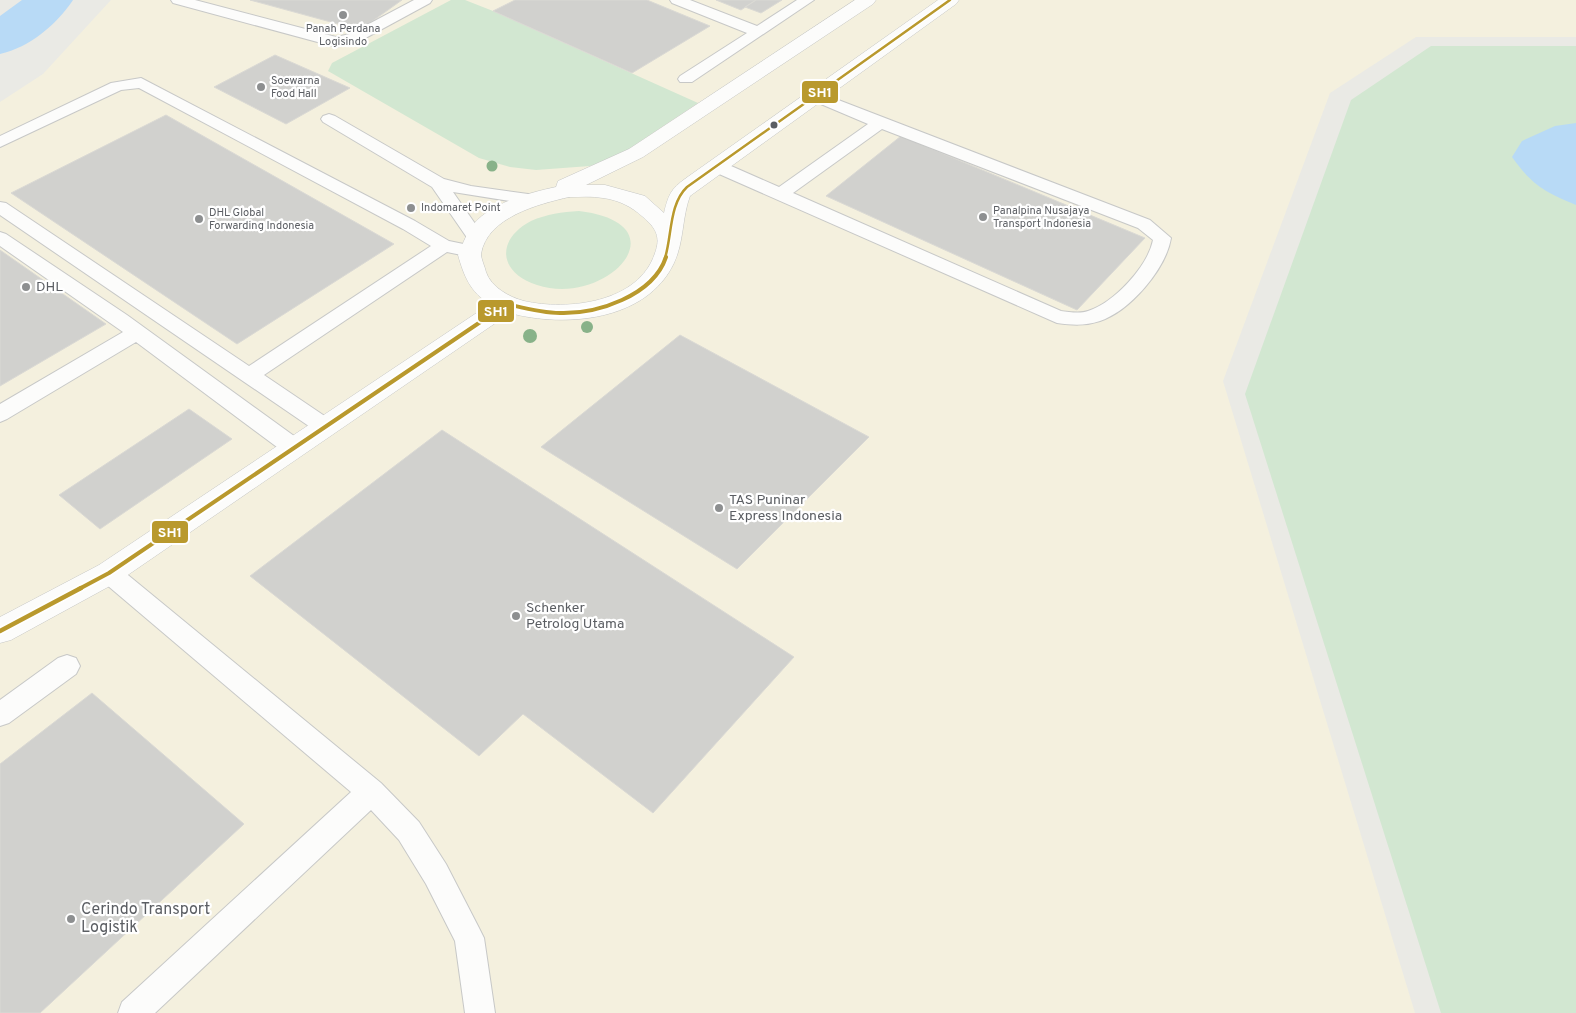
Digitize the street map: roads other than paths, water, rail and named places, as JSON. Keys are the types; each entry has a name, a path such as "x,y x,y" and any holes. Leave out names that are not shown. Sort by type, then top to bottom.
{"street":[{"path":"867,0 636,154 548,193 528,199 495,217 484,227 474,245 471,263 474,275 492,296 507,304 535,311 567,313 609,305 627,297 656,276 664,264 669,251 669,238 680,194 716,166 950,0"},
{"path":"548,193 576,190 603,191 628,197 648,208 662,222 669,238"},
{"path":"0,631 110,573 293,447 507,304"}],"lane":[{"path":"178,0 336,42 355,38 425,0"},
{"path":"677,0 759,32"},
{"path":"686,79 807,0"},
{"path":"0,142 117,86 142,83 409,225 444,246"},
{"path":"716,166 1057,318 1079,320 1097,315 1116,304 1150,270 1162,246 1162,238 1144,224 880,123 815,96"},
{"path":"329,118 438,183 471,191 528,199"},
{"path":"779,195 880,123"},
{"path":"248,376 444,246 474,245 438,183"},
{"path":"0,207 324,426"},
{"path":"0,238 136,333 293,447"},
{"path":"0,414 136,333"},
{"path":"110,573 371,792 409,831 436,874 468,938 480,1013"},
{"path":"0,715 68,666"},
{"path":"132,1013 371,792"}],"water":[{"path":"1576,123 1576,205 1540,187 1512,157 1522,141 1555,126"}],"waterway":[{"path":"0,39 36,14 49,0"}],"place":[{"name":"Panah Perdana Logisindo","path":"343,15"},
{"name":"Soewarna Food Hall","path":"261,87"},
{"name":"Indomaret Point","path":"411,208"},
{"name":"Panalpina Nusajaya Transport Indonesia","path":"983,217"},
{"name":"DHL Global Forwarding Indonesia","path":"199,219"},
{"name":"DHL","path":"26,287"},
{"name":"TAS Puninar Express Indonesia","path":"719,508"},
{"name":"Schenker Petrolog Utama","path":"516,616"},
{"name":"Cerindo Transport Logistik","path":"71,919"}]}
